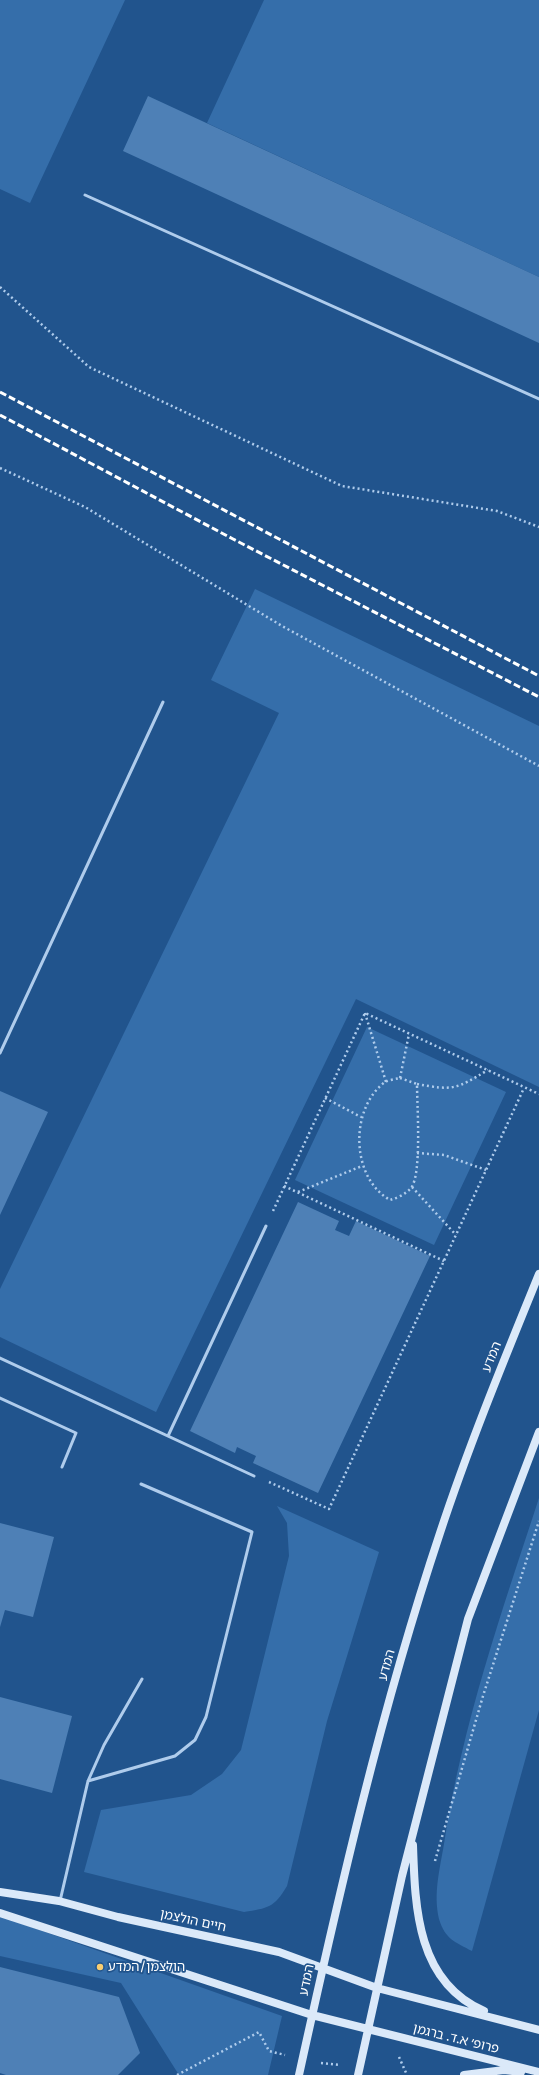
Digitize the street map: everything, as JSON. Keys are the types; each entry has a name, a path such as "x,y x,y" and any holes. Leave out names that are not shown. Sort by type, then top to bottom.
{"main road":[{"name":"המדע","path":"299,2075 322,1967 390,1697 439,1534 492,1388 539,1274"},
{"path":"358,2075 413,1835 468,1619 539,1432"},
{"path":"413,1835 415,1902 421,1933 430,1959 446,1983 456,1994 476,2008 509,2022"},
{"name":"חיים הולצמן","path":"0,1892 59,1901 118,1917 278,1952 377,1988"},
{"path":"0,1913 312,2015 368,2029"},
{"path":"377,1988 539,2030"},
{"name":"פרופ׳ א.ד. ברגמן","path":"368,2029 539,2073"},
{"path":"464,2075 504,2070 539,2073"}],"lane":[{"path":"85,195 539,400"},
{"path":"0,1053 163,702"},
{"path":"168,1436 266,1226"},
{"path":"0,1358 254,1476"},
{"path":"0,1398 76,1433 62,1468"},
{"path":"88,1781 175,1756 195,1740 206,1717 252,1532 141,1484"},
{"path":"59,1901 88,1781 104,1745 142,1679"}],"path":[{"path":"0,288 89,367 342,486 497,511 539,527"},
{"path":"0,468 85,507 282,626 539,766"},
{"path":"365,1013 539,1094"},
{"path":"365,1013 386,1082"},
{"path":"266,1226 365,1013"},
{"path":"400,1078 409,1034"},
{"path":"417,1084 417,1153 412,1187 400,1197 390,1200 377,1190 362,1166 361,1117 371,1098 386,1082 400,1078 417,1084 440,1089 457,1088 488,1070"},
{"path":"254,1476 328,1509 524,1088"},
{"path":"325,1098 361,1117"},
{"path":"417,1153 444,1155 486,1170"},
{"path":"298,1192 362,1166"},
{"path":"284,1186 444,1260"},
{"path":"412,1187 456,1235"},
{"path":"433,1868 479,1711 539,1521"},
{"path":"176,2075 259,2032 269,2051 302,2060"}],"shaded area":[{"path":"0,0 125,0 30,203 0,189"},
{"path":"264,0 539,0 539,277 207,123"},
{"path":"255,589 539,726 539,1087 356,999 156,1412 0,1337 0,1289 279,713 211,680"},
{"path":"367,1027 506,1092 434,1245 295,1180"},
{"path":"539,1498 539,1710 472,1951 451,1939 441,1926 437,1910 439,1872 461,1756 472,1712 497,1626"},
{"path":"277,1506 379,1552 327,1721 287,1886 278,1899 270,1906 244,1912 84,1872 101,1810 191,1795 222,1774 241,1750 289,1556 287,1523"},
{"path":"0,1916 282,2016 268,2075 179,2075 121,1983 0,1956"}],"building":[{"path":"148,96 539,277 539,343 123,151"},
{"path":"0,1091 48,1112 0,1215"},
{"path":"298,1202 339,1221 335,1230 349,1236 356,1221 430,1256 318,1493 253,1463 256,1456 237,1447 235,1453 190,1431"},
{"path":"0,1523 54,1537 33,1617 5,1610 0,1627"},
{"path":"0,1697 72,1716 52,1793 0,1779"},
{"path":"0,1967 119,1997 140,2053 118,2075 6,2075 0,2073"}],"railway":[{"path":"0,392 539,676"},
{"path":"0,415 233,539 539,697"}],"place":[{"name":"הולצמן/המדע","path":"100,1967"}]}
